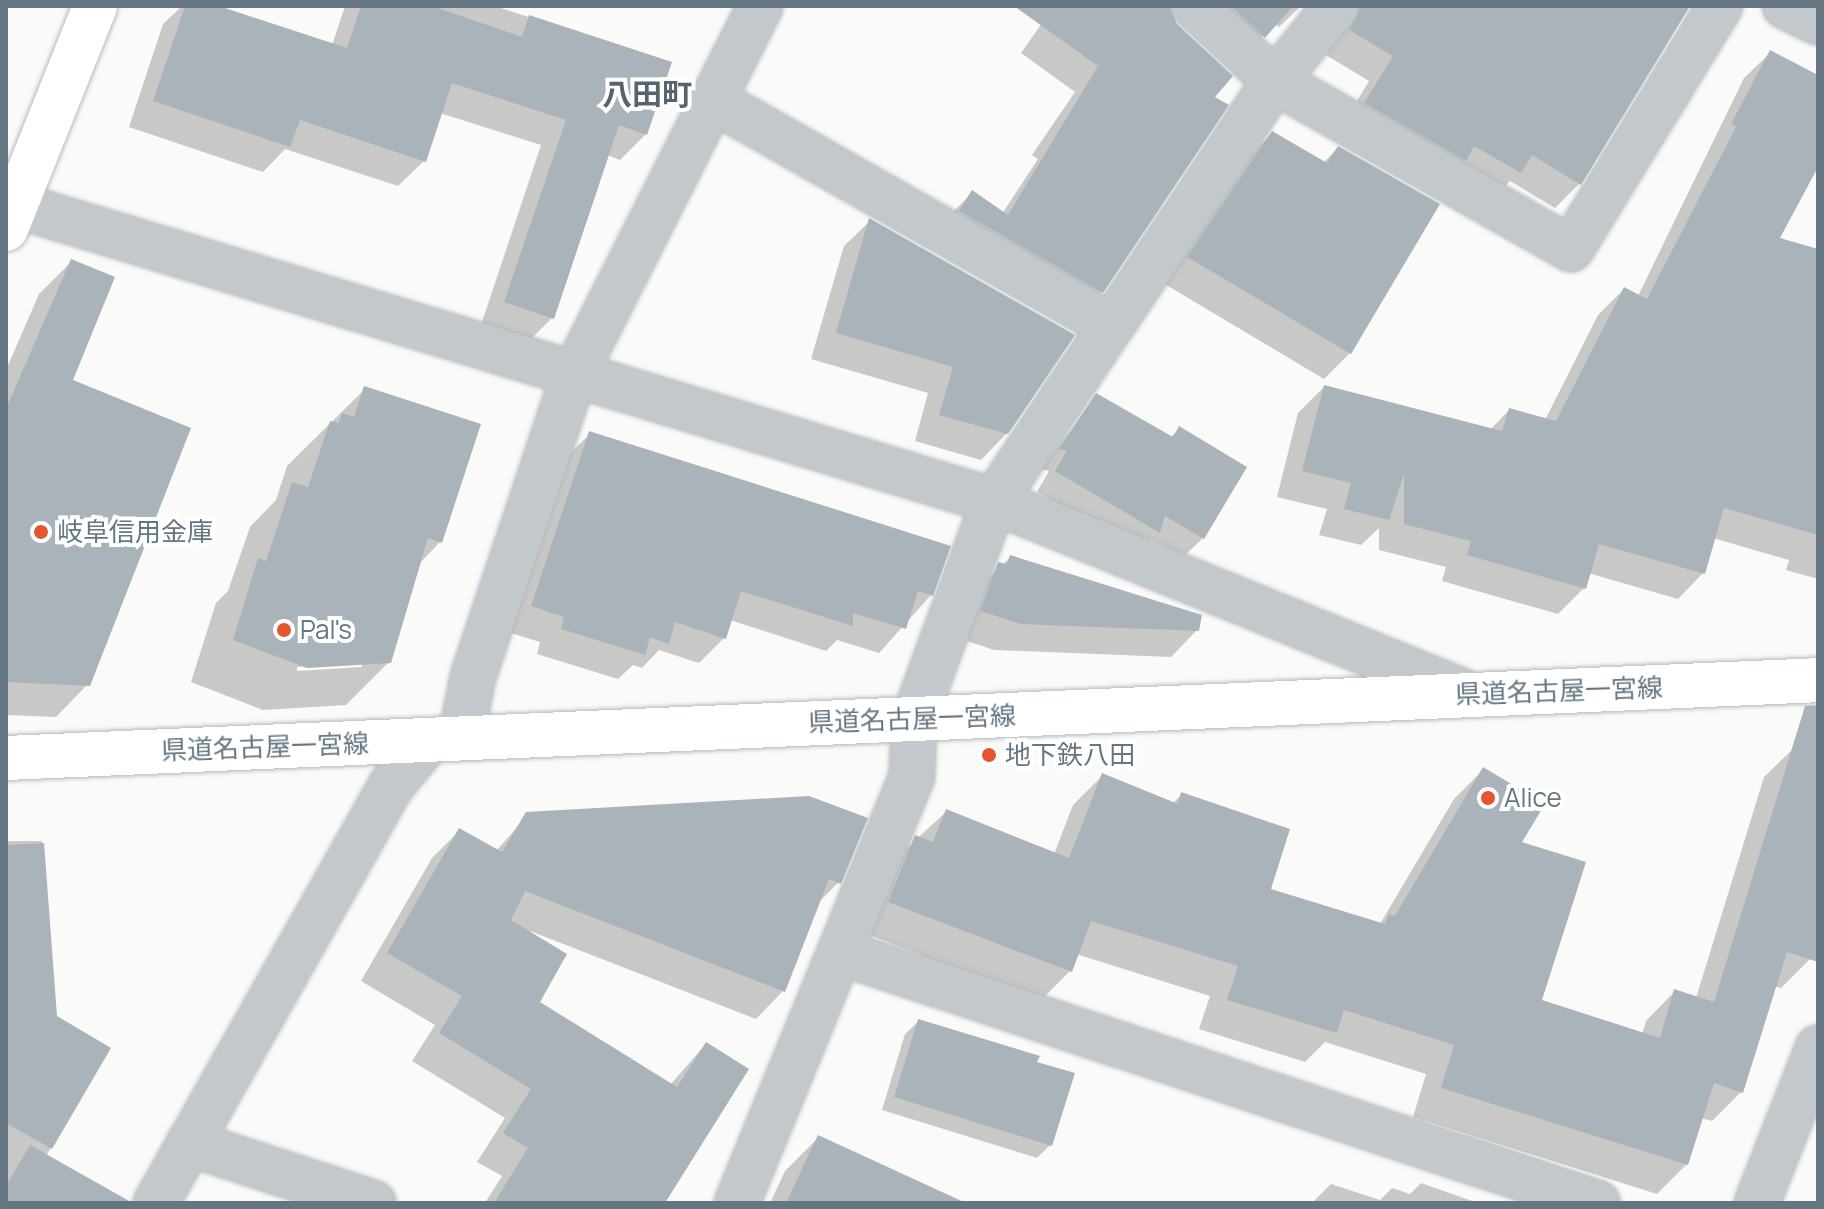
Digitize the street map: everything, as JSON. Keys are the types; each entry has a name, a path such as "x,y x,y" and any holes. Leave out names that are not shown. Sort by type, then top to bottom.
{"main road":[{"path":"11,217 95,6"},
{"name":"県道名古屋一宮線","path":"6,758 1818,680"}],"street":[{"path":"156,1203 390,787 445,739 473,677 574,375 760,6"},
{"path":"1194,6 1275,81 1571,249 1720,6"},
{"path":"737,1203 912,776 914,719 994,501 1275,81 1336,6"},
{"path":"1785,6 1818,22"},
{"path":"713,100 1109,325"},
{"path":"11,217 574,375 994,501 1471,695"},
{"path":"840,952 1597,1203"},
{"path":"1757,1203 1818,1048"},
{"path":"189,1143 373,1203"}],"building":[{"path":"185,6 219,6 347,48 361,6 432,6 522,37 529,15 672,62 647,135 619,125 554,319 504,302 566,120 452,83 426,162 300,120 290,147 153,101"},
{"path":"1014,6 1170,6 1177,24 1233,76 1215,97 1229,105 1103,293 959,211 972,190 1008,215 1098,66"},
{"path":"1231,6 1293,6 1265,38"},
{"path":"1360,6 1690,6 1581,185 1532,155 1521,173 1474,146 1466,161 1364,103 1393,56 1349,30"},
{"path":"1770,50 1818,75 1818,167 1780,238 1818,249 1818,535 1724,508 1705,574 1599,544 1586,589 1467,555 1471,541 1404,524 1404,474 1389,520 1344,509 1351,483 1302,471 1324,385 1502,431 1509,408 1556,421 1624,287 1647,299 1736,127 1731,124"},
{"path":"1272,131 1327,163 1338,146 1440,204 1351,354 1187,257"},
{"path":"869,218 1075,335 1008,434 939,415 953,367 836,333"},
{"path":"71,259 115,277 73,380 191,428 90,686 6,682 6,409"},
{"path":"364,386 481,424 442,543 428,538 391,663 307,668 233,640 258,558 266,561 292,482 308,487 330,421 339,423 342,413 354,417"},
{"path":"1096,393 1173,437 1179,426 1247,467 1204,539 1165,516 1160,533 1055,471 1067,451 1059,449"},
{"path":"589,431 951,546 933,596 918,591 906,629 853,613 853,626 741,591 726,639 675,622 669,644 650,637 645,655 561,629 564,617 531,606"},
{"path":"1010,555 1202,615 1199,631 1021,624 980,611 998,562 1007,564"},
{"path":"1818,705 1818,962 1787,952 1743,1093 1714,1083 1688,1165 1441,1088 1454,1045 1344,1010 1337,1033 1227,1000 1238,966 1091,921 1072,972 888,902 915,835 933,842 946,809 1069,858 1102,773 1178,804 1181,792 1290,829 1271,889 1385,924 1389,914 1395,916 1483,767 1545,804 1522,842 1586,862 1542,1000 1660,1038 1674,989 1714,1002 1805,706"},
{"path":"809,796 868,818 841,884 829,879 785,992 525,891 511,920 567,954 540,1002 677,1087 706,1042 749,1069 665,1203 494,1203 528,1148 503,1133 531,1089 439,1033 462,996 387,953 459,828 502,852 526,812"},
{"path":"44,843 57,1016 111,1048 52,1149 6,1123 6,845"},
{"path":"918,1019 1040,1056 1037,1062 1075,1073 1052,1146 894,1097"},
{"path":"818,1135 966,1203 786,1203"},
{"path":"30,1145 131,1203 6,1203 6,1186"}],"place":[{"name":"岐阜信用金庫","path":"41,532"},
{"name":"Pal's","path":"284,630"},
{"name":"地下鉄八田","path":"989,755"},
{"name":"Alice","path":"1488,798"}],"district":[{"name":"八田町","path":"647,94"}]}
